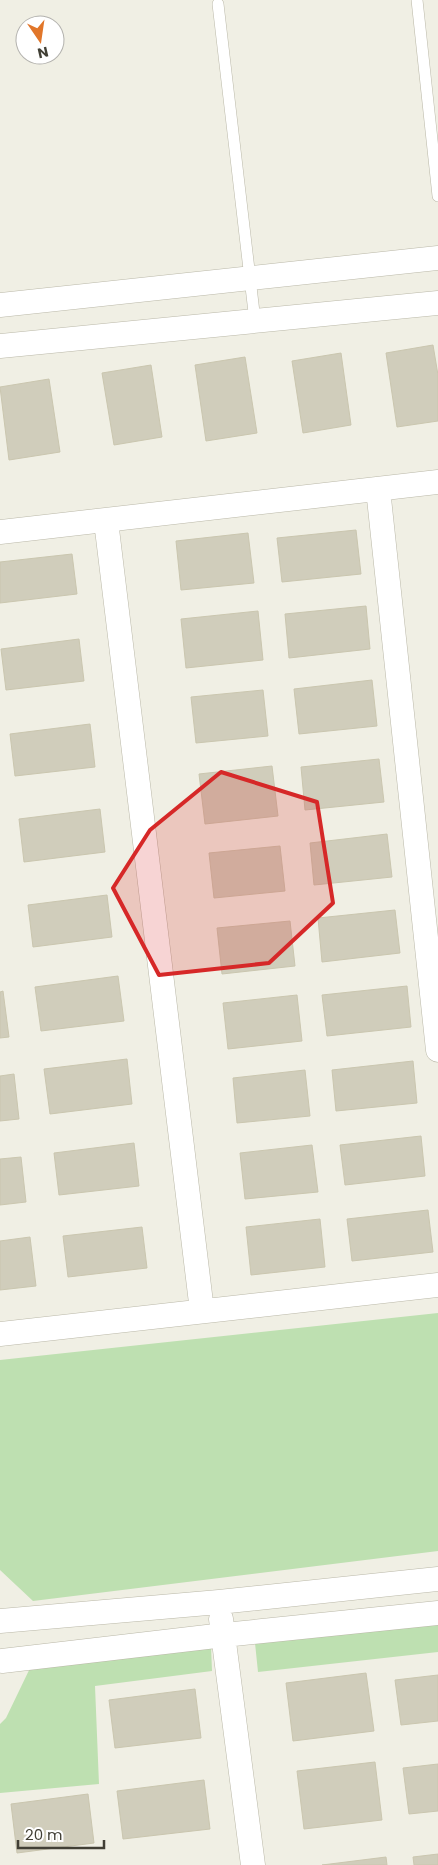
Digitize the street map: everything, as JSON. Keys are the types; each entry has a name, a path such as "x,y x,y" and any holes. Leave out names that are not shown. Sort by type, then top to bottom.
{"street":[{"path":"0,305 438,258"},
{"path":"0,346 438,303"},
{"path":"0,532 438,482"},
{"path":"378,489 438,1050"},
{"path":"106,521 202,1311"},
{"path":"0,1334 438,1285"},
{"path":"0,1621 219,1602 438,1579"},
{"path":"219,1602 252,1865"},
{"path":"1,1659 438,1613"}],"lane":[{"path":"417,0 438,196"},
{"path":"218,4 255,321"}],"highlighted area":[{"path":"221,772 317,802 333,903 269,963 159,975 113,888 150,830"}],"green space":[{"path":"438,1313 438,1551 33,1601 0,1570 0,1360"},
{"path":"438,1622 438,1652 258,1672 255,1643"},
{"path":"211,1646 212,1671 95,1686 99,1784 0,1793 0,1724 6,1718 32,1664"}],"building":[{"path":"433,345 438,375 438,421 397,427 386,353"},
{"path":"341,353 351,425 303,433 292,361"},
{"path":"245,357 257,433 206,441 195,365"},
{"path":"151,365 162,437 114,445 102,373"},
{"path":"49,379 60,452 9,460 0,387"},
{"path":"356,530 361,574 282,582 277,538"},
{"path":"248,533 254,583 181,590 176,541"},
{"path":"72,554 77,594 0,603 0,562"},
{"path":"366,606 370,649 289,658 285,614"},
{"path":"258,611 263,660 186,668 181,619"},
{"path":"79,639 84,681 6,690 1,649"},
{"path":"372,680 377,726 299,734 294,689"},
{"path":"263,690 268,736 196,743 191,697"},
{"path":"90,724 95,767 15,776 10,734"},
{"path":"379,759 384,802 305,810 301,767"},
{"path":"272,766 278,816 205,824 199,774"},
{"path":"100,809 105,852 24,862 19,819"},
{"path":"387,834 392,877 314,885 310,843"},
{"path":"280,846 285,891 214,898 209,853"},
{"path":"107,895 112,937 33,947 28,905"},
{"path":"395,910 400,953 322,962 318,918"},
{"path":"290,921 295,966 222,974 217,928"},
{"path":"118,976 124,1021 41,1031 35,987"},
{"path":"407,986 411,1027 327,1036 322,995"},
{"path":"3,991 9,1037 0,1038 0,992"},
{"path":"297,995 302,1041 228,1049 223,1003"},
{"path":"127,1059 132,1104 50,1114 44,1069"},
{"path":"413,1061 417,1103 336,1111 332,1070"},
{"path":"305,1070 310,1116 237,1123 233,1078"},
{"path":"14,1074 19,1119 0,1121 0,1076"},
{"path":"421,1136 425,1176 345,1185 340,1145"},
{"path":"134,1143 139,1186 59,1195 54,1153"},
{"path":"312,1145 318,1192 245,1199 240,1153"},
{"path":"21,1157 26,1202 0,1205 0,1159"},
{"path":"428,1210 433,1252 352,1261 347,1219"},
{"path":"320,1219 325,1267 251,1275 246,1227"},
{"path":"142,1227 147,1268 68,1277 63,1236"},
{"path":"30,1237 36,1286 0,1290 0,1241"},
{"path":"366,1673 374,1731 293,1741 286,1683"},
{"path":"438,1675 438,1721 401,1725 395,1680"},
{"path":"195,1689 201,1738 115,1748 109,1700"},
{"path":"375,1762 382,1820 304,1829 297,1771"},
{"path":"438,1764 438,1811 409,1814 403,1768"},
{"path":"204,1780 210,1829 123,1839 117,1791"},
{"path":"88,1794 94,1843 17,1853 11,1804"},
{"path":"438,1854 438,1865 414,1865 413,1857"},
{"path":"386,1857 387,1865 322,1865"}]}
